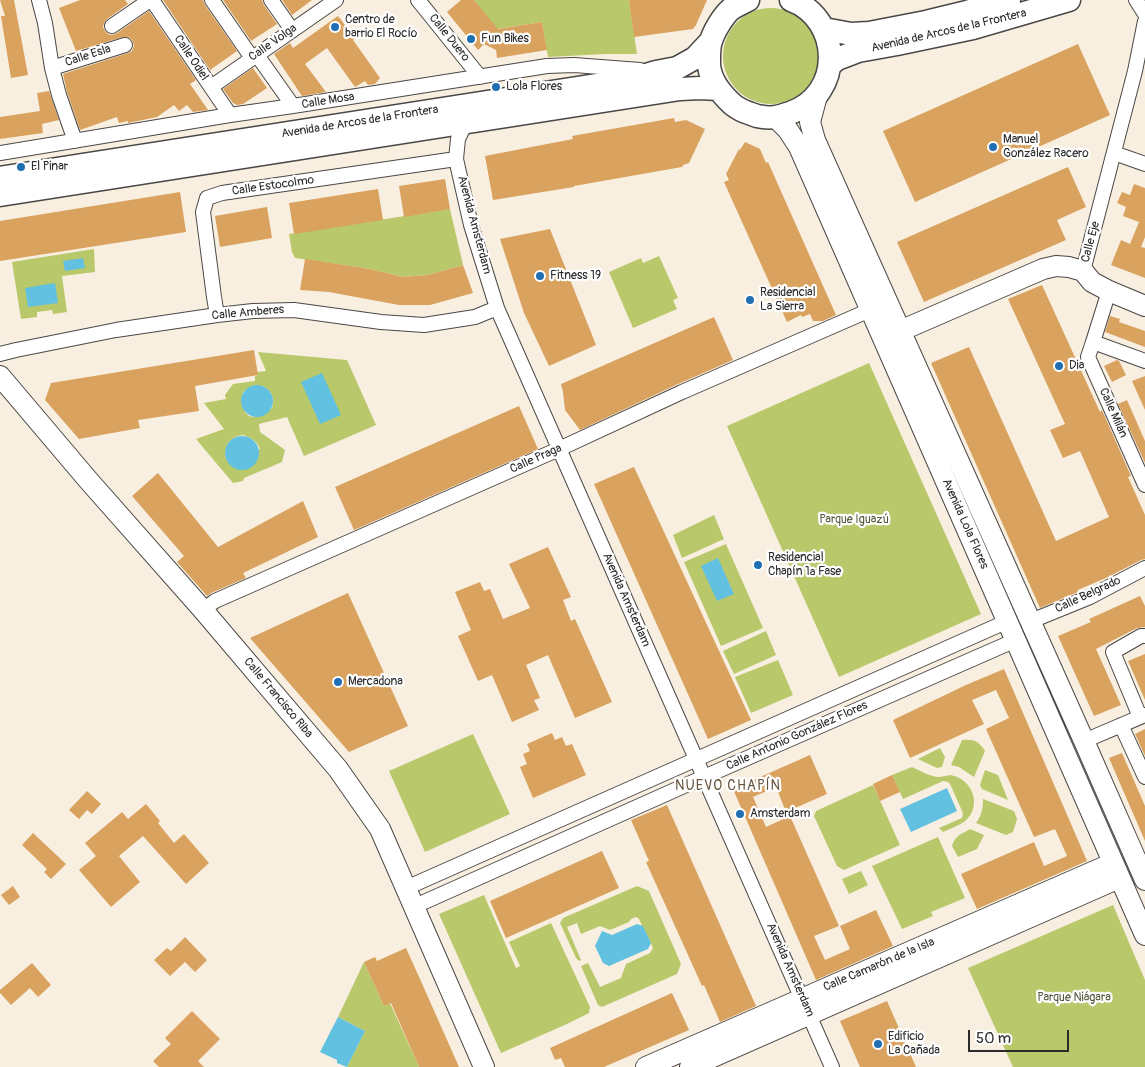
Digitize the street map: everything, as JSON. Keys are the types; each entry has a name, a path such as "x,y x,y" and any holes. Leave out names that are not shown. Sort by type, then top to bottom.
{"main road":[{"path":"748,0 730,10 722,18 710,42 709,63 711,75 718,89 732,105 744,112 765,118 776,118 800,110 817,96 827,77 830,65 829,44 816,14 791,0"},
{"name":"Avenida de Arcos de la Frontera","path":"816,14 851,34 869,33 954,16 1009,0"},
{"name":"Avenida de Arcos de la Frontera","path":"830,65 837,59 858,51 973,28 1069,0"},
{"name":"Avenida de Arcos de la Frontera","path":"0,178 636,78 677,68 695,58 710,42"},
{"name":"Avenida de Arcos de la Frontera","path":"0,195 680,89 718,89"}],"street":[{"name":"Calle Esla","path":"39,0 59,95 76,141"},
{"path":"112,26 151,0"},
{"name":"Calle Odiel","path":"151,0 230,115"},
{"path":"212,0 293,106"},
{"path":"271,0 292,30"},
{"name":"Calle Volga","path":"211,87 336,0"},
{"name":"Calle Duero","path":"418,0 480,76"},
{"path":"1136,0 1145,14"},
{"name":"Calle Eje","path":"900,331 1043,268 1056,266 1083,271 1114,154 1140,73 1145,21"},
{"name":"Calle Esla","path":"52,68 125,45"},
{"name":"Calle Mosa","path":"0,153 547,66 574,64 656,72"},
{"name":"Avenida Lola Flores","path":"817,96 810,122 813,136 1084,740 1140,857 1145,880"},
{"name":"Avenida Lola Flores","path":"776,118 788,130 799,147 1145,935"},
{"name":"Avenida Amsterdam","path":"465,124 458,139 456,159 472,225 497,308 832,1067"},
{"path":"1114,154 1145,164"},
{"name":"Calle Estocolmo","path":"217,315 203,212 207,198 222,193 456,159"},
{"path":"1083,271 1092,282 1145,306"},
{"name":"Calle Milán","path":"1109,291 1088,357 1145,484"},
{"name":"Calle Amberes","path":"0,354 116,330 217,315 294,310 381,322 424,325 476,317 497,308"},
{"name":"Calle Praga","path":"203,610 215,601 870,310"},
{"path":"1093,342 1145,362"},
{"name":"Calle Francisco Riba","path":"0,376 338,768 380,829 484,1067"},
{"name":"Calle Belgrado","path":"1031,621 1090,596 1145,568"},
{"name":"Calle Antonio González Flores","path":"406,888 1008,621"},
{"path":"1084,740 1142,716 1113,652 1141,636 1145,636"},
{"name":"Calle Antonio González Flores","path":"414,906 1016,640"},
{"path":"1121,725 1145,777"},
{"name":"Calle Camarón de la Isla","path":"646,1067 806,1007 1116,871"},
{"name":"Calle Camarón de la Isla","path":"690,1067 806,1007"}],"green space":[{"path":"474,0 629,0 637,54 548,57 542,22 497,29"},
{"path":"771,8 789,12 805,22 815,38 819,56 815,74 805,90 789,100 771,104 753,100 737,90 727,74 723,56 727,38 737,22 753,12"},
{"path":"450,209 463,265 428,275 403,277 370,269 295,258 292,252 289,234"},
{"path":"94,249 95,272 62,276 67,312 53,314 52,310 37,312 37,317 21,319 12,262"},
{"path":"659,256 678,298 673,300 677,309 633,328 609,272 641,258 643,263"},
{"path":"258,352 347,360 376,425 304,456 287,417 259,424 260,432 285,450 282,462 244,478 243,481 233,483 196,439 224,429 204,403 226,399 225,395 233,384 255,381 255,376 258,375 257,372 266,371","holes":["263,386 272,395 272,408 254,417 249,416 245,412 242,395 250,388","244,435 256,442 260,449 226,459 225,454 229,442 235,437"]},
{"name":"Parque Iguazú","path":"869,363 981,614 839,677 727,426"},
{"path":"714,515 724,539 682,558 673,535"},
{"path":"726,544 763,628 721,646 684,562"},
{"path":"766,631 776,655 734,674 723,651"},
{"path":"778,660 793,695 751,713 735,677"},
{"path":"473,734 510,814 425,852 389,771"},
{"path":"962,740 976,741 985,751 974,777 959,767 951,765"},
{"path":"940,748 945,757 942,767 937,768 918,759"},
{"path":"912,767 935,777 952,775 963,780 972,791 974,797 973,810 969,817 964,822 943,832 939,828 962,818 963,813 948,782 943,781 903,799 892,775"},
{"path":"985,770 998,775 1008,800 982,789 980,785"},
{"path":"873,785 900,845 844,870 837,866 814,816 816,811"},
{"path":"983,799 1014,811 1017,819 1013,832 1006,835 976,823 982,811"},
{"path":"970,829 984,835 977,849 958,857 952,846 955,839"},
{"path":"938,837 965,898 931,912 933,916 902,929 872,866"},
{"path":"861,871 868,885 849,894 842,879"},
{"path":"637,886 649,891 681,964 677,974 602,1007 598,1005 581,966 588,963 600,987 621,978 626,964 650,953 653,948 639,919 636,917 610,930 600,926 581,934 577,923 567,927 581,960 579,961 560,923 563,918"},
{"path":"484,895 516,968 520,966 509,942 551,923 590,1007 589,1013 501,1053 439,914"},
{"name":"Parque Niágara","path":"1113,905 1145,980 1145,1067 1013,1067 968,968"},
{"path":"364,962 384,1006 390,1003 419,1067 347,1067 365,1031 338,1017"}],"water":[{"path":"83,258 85,268 65,271 63,261"},
{"path":"55,283 58,303 28,307 25,288"},
{"path":"322,373 341,415 320,424 301,382"},
{"path":"257,385 269,389 273,401 269,413 257,417 245,413 241,401 245,389"},
{"path":"242,436 249,437 254,441 258,446 258,460 254,465 249,469 242,470 235,469 230,465 226,460 225,453 226,446 230,441 235,437"},
{"path":"718,558 734,594 717,601 701,566"},
{"path":"947,788 957,811 911,832 900,809"},
{"path":"637,924 643,926 651,943 648,949 609,966 603,963 595,946 602,931 612,935"},
{"path":"338,1017 365,1031 347,1067 320,1052"}],"building":[{"path":"0,0 14,0 28,75 11,78 1,16 5,16"},
{"path":"80,0 125,0 128,4 104,23 105,31 112,35 149,11 196,80 190,84 208,110 193,112 187,105 179,111 174,105 157,117 119,123 117,117 80,130 63,74 128,53 132,51 134,46 131,39 123,37 76,51 59,8"},
{"path":"163,0 203,0 237,51 210,70"},
{"path":"223,0 262,0 277,24 251,41"},
{"path":"282,0 312,0 292,15"},
{"path":"461,0 474,0 498,29 542,22 547,50 497,58 496,50 484,44 478,50 447,12"},
{"path":"629,0 707,0 693,29 634,37"},
{"path":"338,16 355,38 353,40 380,78 375,84 368,85 365,81 355,87 327,48 305,64 326,92 302,96 274,54 290,43 293,48"},
{"path":"1078,44 1110,115 915,202 883,131"},
{"path":"253,68 267,88 243,104 237,105 233,103 223,89"},
{"path":"49,91 59,120 42,124 43,133 0,139 0,117 40,111 37,93"},
{"path":"674,118 675,122 686,120 705,129 689,163 682,167 493,200 485,156 573,139 572,136"},
{"path":"745,142 760,149 766,163 768,162 836,315 823,321 813,321 810,314 802,317 801,315 787,322 724,182 729,180 726,174 739,149"},
{"path":"1068,167 1086,207 1057,220 1066,240 924,302 897,242"},
{"path":"445,179 450,209 404,217 399,186"},
{"path":"1134,184 1145,188 1145,237 1141,247 1145,248 1145,278 1111,265 1121,240 1130,244 1139,222 1123,216 1126,207 1117,203 1122,192 1130,195"},
{"path":"378,189 383,220 294,234 289,203"},
{"path":"180,192 186,232 0,261 0,221"},
{"path":"267,207 272,238 220,247 215,216"},
{"name":"Fitness 19","path":"550,229 596,345 549,366 524,313 500,239"},
{"path":"305,259 370,269 403,277 428,275 463,265 473,293 430,305 399,305 329,292 300,290"},
{"path":"1042,285 1100,412 1102,410 1131,476 1128,477 1145,515 1145,559 1078,590 1078,592 1040,608 931,363 969,347 1056,541 1109,517 1080,451 1063,458 1050,430 1065,424 1008,299"},
{"path":"1110,316 1120,319 1119,322 1145,331 1145,347 1105,332"},
{"path":"714,317 733,360 580,430 565,410 561,384"},
{"path":"254,350 258,375 195,386 199,411 138,420 140,428 79,439 45,400 51,383"},
{"path":"1117,360 1126,375 1112,382 1104,366"},
{"path":"1145,376 1145,410 1132,381"},
{"path":"1127,400 1145,441 1145,463 1118,404"},
{"path":"519,406 538,449 354,530 335,487"},
{"path":"634,467 751,720 708,739 594,484"},
{"path":"158,473 218,547 303,501 318,537 243,573 246,578 207,596 177,562 184,556 132,496"},
{"path":"548,547 571,597 563,600 571,621 575,619 612,702 575,718 548,655 526,665 540,698 534,700 539,710 512,722 492,675 478,681 458,636 471,630 455,592 480,582 484,591 490,589 503,619 530,608 509,564"},
{"name":"Mercadona","path":"348,593 408,726 349,752 250,638"},
{"path":"1140,596 1145,606 1145,627 1137,628 1096,649 1121,705 1094,716 1058,636 1091,622 1089,619"},
{"path":"1145,654 1145,700 1128,661"},
{"path":"1004,669 1087,861 977,909 961,874 1034,842 1044,866 1067,856 1055,829 1034,837 986,729 1009,718 996,690 972,700 984,724 910,758 893,720"},
{"path":"1145,729 1145,756 1135,734"},
{"path":"552,733 555,740 562,737 566,746 572,744 586,775 533,798 520,767 527,764 523,754 530,751 527,744"},
{"path":"1122,753 1145,806 1145,841 1109,758"},
{"path":"810,755 827,794 786,812 776,787 753,797 766,827 790,816 839,926 814,936 825,960 850,949 840,926 876,910 893,946 816,980 733,789"},
{"path":"892,775 900,792 880,801 873,784"},
{"path":"87,791 101,804 92,814 87,810 79,819 69,810"},
{"path":"146,804 174,843 184,834 209,863 186,884 143,836 119,856 140,882 111,907 79,870 96,856 85,843 122,812 128,819"},
{"path":"667,805 756,1006 720,1022 646,862 649,861 631,820"},
{"path":"33,833 66,864 51,879 44,872 47,869 22,845"},
{"path":"602,851 619,888 506,938 490,901"},
{"path":"13,886 20,897 9,905 1,895"},
{"path":"185,937 207,960 195,972 185,962 170,976 154,960 167,948 171,951"},
{"path":"406,948 459,1067 419,1067 391,1003 384,1006 364,962 375,957 377,961"},
{"path":"32,963 51,985 38,997 30,988 11,1005 0,993 0,990"},
{"path":"672,993 689,1030 604,1067 565,1067 561,1058 555,1060 550,1048"},
{"name":"Edificio La Cañada","path":"887,1001 916,1067 860,1067 840,1021"},
{"path":"192,1011 220,1039 198,1061 204,1067 159,1067 153,1061 171,1044 165,1038"}],"place":[{"name":"Centro de barrio El Rocío","path":"335,27"},
{"name":"Fun Bikes","path":"471,39"},
{"name":"Lola Flores","path":"496,87"},
{"name":"Manuel González Racero","path":"993,147"},
{"name":"El Pinar","path":"21,167"},
{"name":"Fitness 19","path":"540,276"},
{"name":"Residencial La Sierra","path":"750,300"},
{"name":"Dia","path":"1059,366"},
{"name":"Residencial Chapín 1ª Fase","path":"758,565"},
{"name":"Mercadona","path":"338,682"},
{"name":"Amsterdam","path":"740,814"},
{"name":"Edificio La Cañada","path":"878,1044"}],"district":[{"name":"NUEVO CHAPÍN","path":"728,786"}]}
